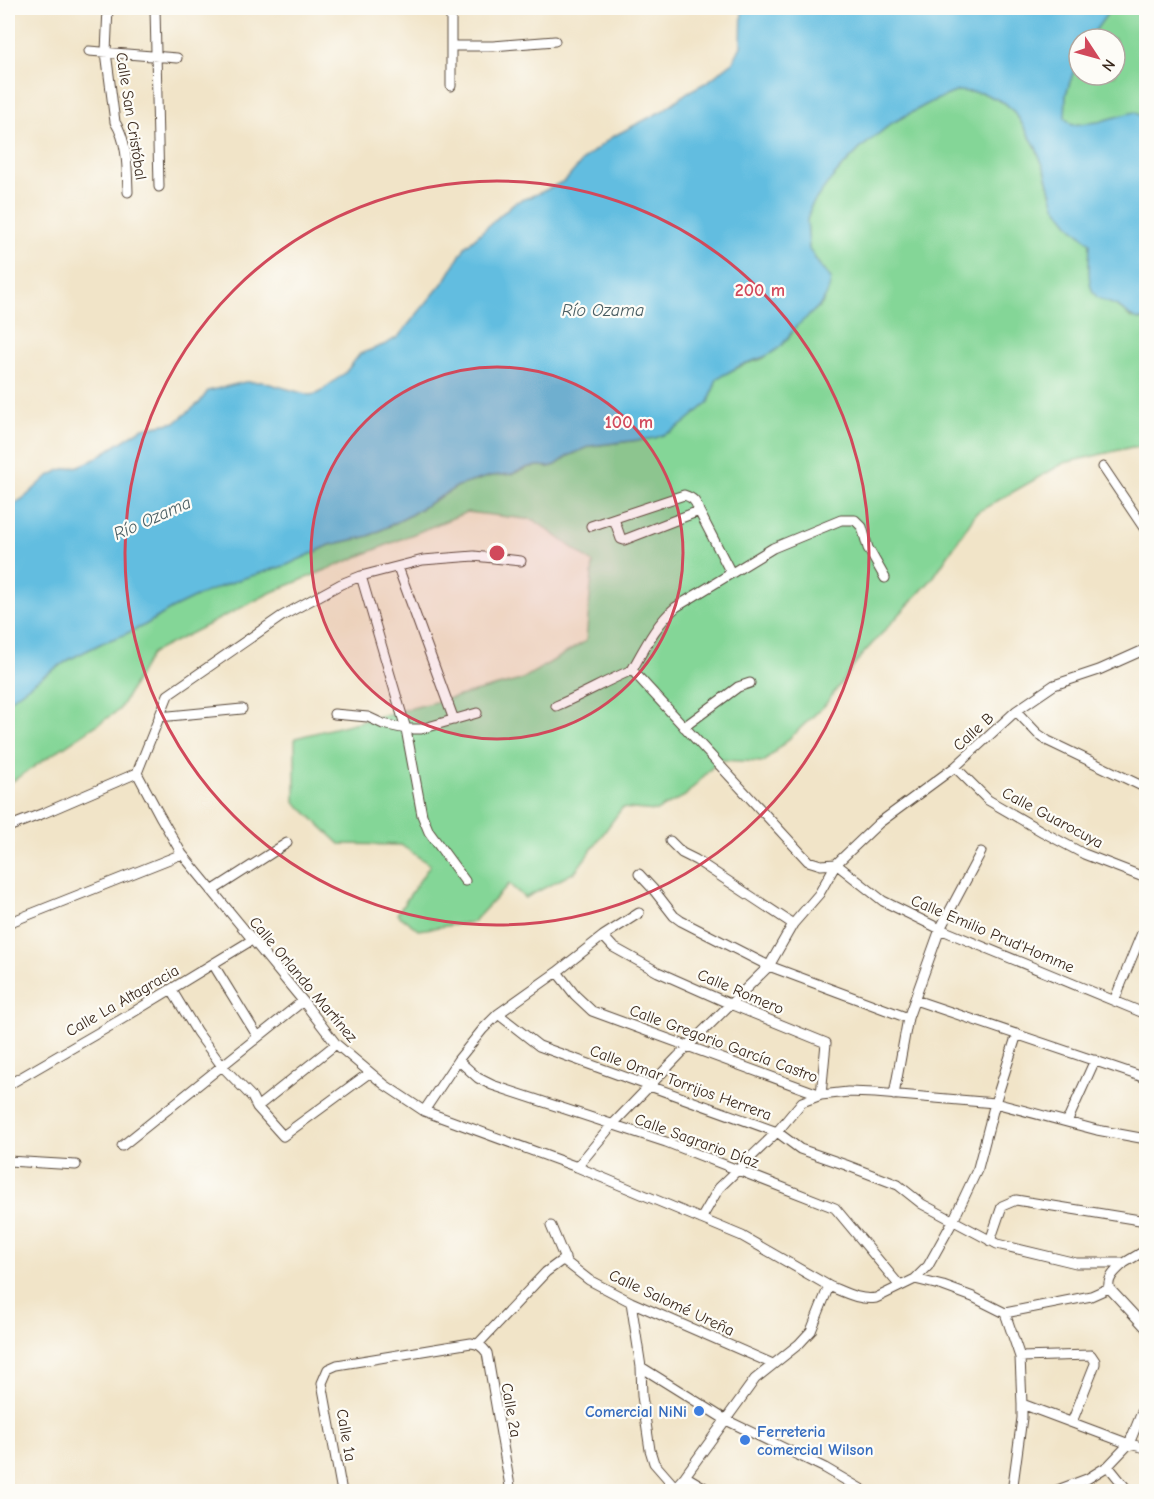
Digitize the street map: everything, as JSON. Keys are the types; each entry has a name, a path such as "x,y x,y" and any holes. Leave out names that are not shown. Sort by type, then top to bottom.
{"street":[{"name":"Calle San Cristóbal","path":"108,8 106,52 115,122 119,128 127,160 128,192"},
{"path":"155,8 159,187"},
{"path":"451,8 451,86"},
{"path":"452,46 493,46 555,40"},
{"path":"88,51 177,58"},
{"path":"1103,467 1146,531"},
{"path":"591,526 684,495 690,497 695,501 731,573"},
{"path":"614,519 619,537 624,540 699,511"},
{"path":"556,706 632,670 655,629 676,607 773,548 815,530 841,520 855,520 862,527 868,548 885,578"},
{"path":"8,827 137,773 168,695 282,616 341,584 361,576 423,560 474,556 521,561"},
{"path":"398,567 453,720"},
{"path":"361,576 406,729 422,815 429,832 465,881"},
{"name":"Calle B","path":"577,1167 649,1086 770,966 793,924 819,894 836,864 879,823 955,767 1016,711 1054,685 1146,649"},
{"path":"632,670 808,861 821,865 836,864"},
{"path":"684,727 738,687 750,683"},
{"path":"159,717 242,709"},
{"path":"1016,711 1048,741 1146,788"},
{"path":"334,714 369,717 383,724 406,729 421,729 477,713"},
{"name":"Calle Guarocuya","path":"955,767 988,800 1043,832 1084,854 1146,878"},
{"name":"Calle Orlando Martínez","path":"137,773 182,854 336,1044 369,1073 410,1103 424,1111 577,1167 742,1236 829,1286 860,1298 876,1298 915,1280"},
{"path":"670,841 682,854 696,860 793,924"},
{"path":"212,891 287,843"},
{"path":"894,1095 908,1018 940,929 981,852"},
{"path":"8,923 182,854"},
{"name":"Calle Emilio Prud'Homme","path":"836,864 883,901 940,929 1146,1014"},
{"path":"639,874 674,916 681,921 770,966 908,1018"},
{"path":"424,1111 458,1060 498,1014 558,972 603,936 639,913"},
{"path":"1114,1001 1146,923"},
{"name":"Calle Romero","path":"603,936 613,947 658,972 730,1004 826,1042 821,1095"},
{"name":"Calle La Altagracia","path":"8,1084 252,940"},
{"path":"213,964 258,1037"},
{"name":"Calle Gregorio García Castro","path":"558,972 575,995 592,1011 821,1095 848,1092 874,1093 995,1103 1097,1130 1146,1139"},
{"path":"171,989 197,1032 222,1066 252,1097 257,1107 283,1136 369,1073"},
{"path":"915,1000 1146,1078"},
{"path":"122,1146 303,1001"},
{"name":"Calle Omar Torrijos Herrera","path":"498,1014 540,1046 777,1132 800,1149 898,1185 922,1204 997,1245 1076,1263 1124,1263"},
{"path":"915,1280 928,1266 953,1221 978,1168 995,1103 1017,1034"},
{"path":"257,1107 336,1044"},
{"name":"Calle Sagrario Díaz","path":"458,1060 478,1078 492,1085 666,1142 835,1208 900,1286"},
{"path":"1067,1122 1095,1060"},
{"path":"701,1219 719,1188 777,1132 802,1101 821,1095"},
{"path":"8,1161 76,1164"},
{"path":"990,1241 1002,1206 1016,1200 1146,1221"},
{"name":"Calle Salomé Ureña","path":"551,1226 566,1262 589,1280 631,1302 773,1364"},
{"path":"1146,1250 1124,1263 1113,1273 1108,1283 1108,1288 1146,1328"},
{"path":"474,1344 546,1272 565,1258"},
{"path":"915,1280 943,1286 974,1297 1005,1313 1091,1296 1108,1288"},
{"path":"631,1302 650,1450 654,1463 673,1489 685,1476 755,1379 799,1344 811,1331 829,1286"},
{"path":"1005,1313 1020,1357 1022,1404 1012,1491"},
{"name":"Calle 1a","path":"342,1491 322,1383 328,1369 337,1365 474,1344"},
{"name":"Calle 2a","path":"474,1344 482,1346 487,1353 511,1491"},
{"path":"1020,1357 1091,1355 1093,1357 1095,1364 1072,1422"},
{"path":"641,1368 726,1420 825,1468 866,1491"},
{"path":"1051,1491 1087,1479 1108,1466 1129,1444 1146,1402"},
{"path":"1022,1404 1129,1444 1146,1448"},
{"path":"1108,1466 1129,1491"},
{"path":"685,1476 712,1491"}],"green space":[{"path":"1114,8 1146,8 1146,117 1072,125 1065,118 1068,87 1127,87 1127,27 1098,27"},
{"path":"958,91 983,93 1005,103 1016,114 1035,145 1052,197 1061,213 1071,226 1090,243 1089,272 1113,304 1130,317 1146,319 1146,447 1132,447 1064,463 976,513 933,578 861,656 825,705 764,762 719,760 685,796 656,811 622,808 575,872 525,898 509,884 473,922 419,930 397,914 430,865 401,845 340,844 295,802 295,738 521,680 586,641 593,563 534,520 467,512 272,592 152,653 119,710 8,784 8,701 70,659 145,625 204,593 287,565 330,545 369,536 407,517 458,486 491,476 512,474 529,467 556,465 568,456 591,446 655,438 683,424 709,402 717,378 745,364 762,359 779,348 796,326 822,304 830,285 827,273 809,249 807,220 811,206 827,183 861,148 892,123 933,101"}],"water":[{"name":"Río Ozama","path":"742,8 1114,8 1098,27 1067,27 1068,87 1065,118 1072,125 1098,122 1134,112 1146,117 1146,319 1133,318 1119,307 1100,299 1093,292 1089,272 1090,243 1071,226 1055,206 1035,145 1016,114 1005,103 983,93 958,91 933,101 892,123 861,148 827,184 811,206 807,220 809,249 831,278 827,294 814,311 776,350 717,378 709,402 683,424 655,438 591,446 568,456 556,465 529,467 512,474 491,476 458,486 407,517 369,536 330,545 287,565 204,593 145,625 70,659 8,701 8,508 24,498 47,477 60,470 93,460 143,428 176,422 200,402 208,391 245,382 263,382 309,395 317,394 345,373 360,354 398,337 446,279 465,247 514,203 566,180 585,158 612,137 662,111 688,92 707,82 733,62 741,46"}],"place":[{"name":"Comercial NiNi","path":"699,1411"},
{"name":"Ferreteria comercial Wilson","path":"745,1440"}]}
